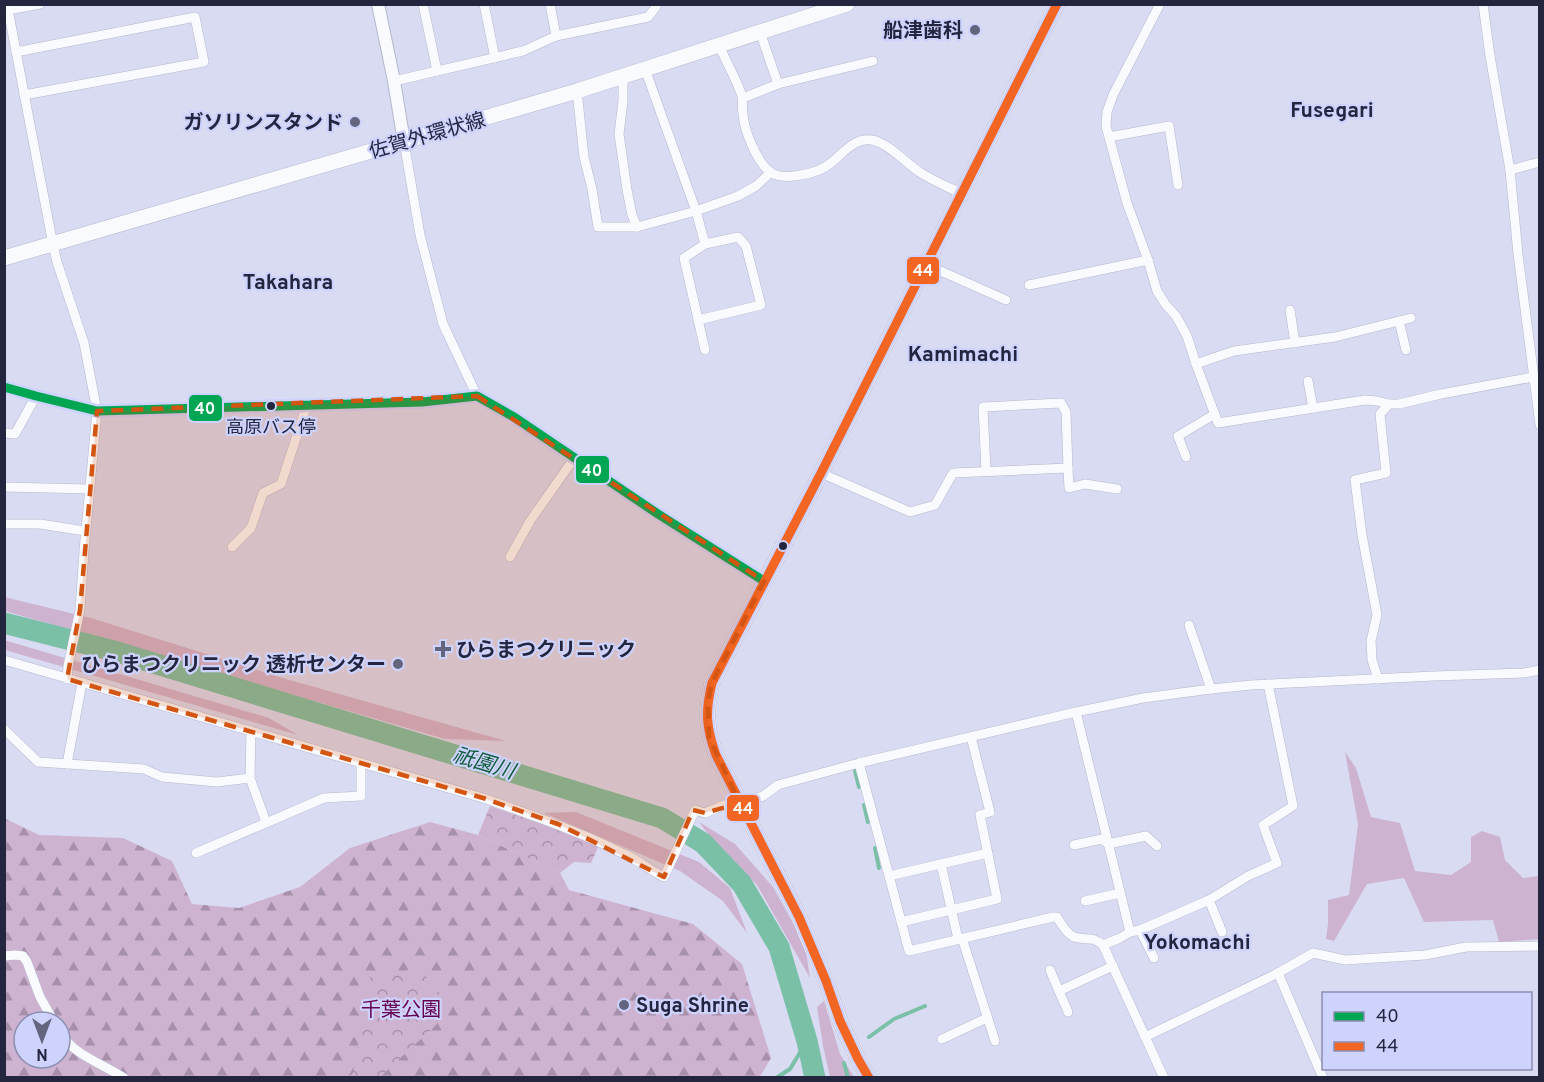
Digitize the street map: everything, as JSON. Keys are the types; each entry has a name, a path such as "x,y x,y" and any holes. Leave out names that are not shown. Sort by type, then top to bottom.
{"main road":[{"name":"佐賀外環状線","path":"4,258 577,91 847,4"},
{"path":"869,1077 840,1022 826,981 799,917 716,755 709,736 708,701 712,683 927,265 1057,4"}],"street":[{"path":"40,4 8,7 53,245 84,343 97,411 80,610 67,678"},
{"path":"378,4 394,81 420,235 444,324 477,396 514,417 657,514 764,581"},
{"path":"423,4 437,71"},
{"path":"484,4 495,57"},
{"path":"550,4 556,36"},
{"path":"394,81 524,51 556,36 648,17 656,4"},
{"path":"1160,4 1113,95 1107,112 1106,126 1127,203 1157,291 1176,316 1187,336 1218,423 1365,400 1389,405 1533,377"},
{"path":"1483,4 1510,170 1539,425"},
{"path":"16,52 195,17 204,62 24,95"},
{"path":"760,32 778,84"},
{"path":"719,45 742,98 745,131 760,161 770,173 779,177 788,177 807,173 825,167 852,144 872,140 881,143 921,174 962,194"},
{"path":"742,98 778,84 873,61"},
{"path":"645,69 696,211 705,244"},
{"path":"622,76 623,101 619,134 632,215 637,227"},
{"path":"577,91 584,157 598,227 637,227 696,211 738,196 756,186 770,173"},
{"path":"1108,137 1169,126 1178,185"},
{"path":"1510,170 1539,162"},
{"path":"698,320 761,305 746,246 738,237 705,244 684,258 698,320 705,350"},
{"path":"1029,285 1148,260"},
{"path":"927,265 1006,300"},
{"path":"1290,310 1295,343"},
{"path":"1196,364 1234,351 1335,337 1411,318"},
{"path":"1399,321 1406,350"},
{"path":"1529,344 1539,342"},
{"path":"1308,381 1313,408"},
{"path":"4,387 97,411 422,402 477,396"},
{"path":"4,433 15,434 36,396"},
{"path":"986,471 982,407 1061,403 1066,412 1069,488 1085,484 1117,489"},
{"path":"232,547 251,528 263,493 281,484 307,405"},
{"path":"1378,678 1372,660 1371,641 1377,615 1362,535 1355,480 1386,473 1380,414 1389,405"},
{"path":"1186,457 1178,436 1215,414"},
{"path":"510,557 530,521 575,457"},
{"path":"821,473 910,512 936,505 953,473 1068,468"},
{"path":"4,487 89,489"},
{"path":"4,524 40,524 85,531"},
{"path":"1189,625 1211,689"},
{"path":"4,660 483,798 558,824 626,854 664,877 694,810 705,813 724,805 763,796 778,785 859,763 1143,698 1268,684 1524,673 1539,670"},
{"path":"67,764 82,683"},
{"path":"1103,945 1209,900 1248,876 1277,863 1263,825 1293,806 1268,684"},
{"path":"1076,712 1130,932"},
{"path":"4,729 38,762 144,769 162,777 217,782 250,778"},
{"path":"251,731 250,778 266,822"},
{"path":"901,922 997,899 980,815 990,812 971,737"},
{"path":"196,853 324,798 361,796 361,763"},
{"path":"859,763 909,951 1057,917 1073,936 1096,939 1103,945 1164,1077"},
{"path":"1108,844 1146,836 1157,846"},
{"path":"1074,845 1102,839 1108,844"},
{"path":"889,876 988,853"},
{"path":"941,864 960,938 995,1041"},
{"path":"1085,901 1120,893"},
{"path":"1209,900 1222,932"},
{"path":"1140,930 1154,958"},
{"path":"1145,1037 1278,973 1313,953 1345,960 1425,955 1466,946 1539,946"},
{"path":"4,956 23,956 47,1010"},
{"path":"1059,991 1113,966"},
{"path":"1050,970 1068,1011"},
{"path":"1278,973 1323,1077"},
{"path":"942,1039 987,1018"},
{"path":"72,1047 83,1056 124,1077"}],"highlighted area":[{"path":"477,396 764,581 712,683 708,701 709,737 740,803 705,813 693,810 664,877 558,824 483,798 67,679 80,610 97,411"}],"green space":[{"path":"4,597 91,618 286,679 506,741 445,739 5,611"},
{"path":"4,640 269,718 298,735 5,650"},
{"path":"1345,752 1356,768 1371,817 1400,823 1415,871 1451,875 1471,862 1471,837 1482,831 1500,837 1505,860 1523,878 1539,876 1539,939 1499,942 1493,920 1424,922 1404,878 1367,884 1334,941 1326,939 1328,900 1349,895 1358,824"},
{"path":"490,806 599,845 591,863 574,862 560,873 478,835"},
{"path":"576,812 699,862 730,888 747,933 723,901 680,871 544,813"},
{"path":"4,818 39,835 123,838 172,861 192,904 239,908 300,887 350,848 430,822 478,835 560,873 569,890 693,924 742,964 771,1058 757,1078 5,1077"},
{"path":"699,822 735,844 773,887 805,945 810,978 757,885 715,843"},
{"name":"千葉公園","path":"419,968 448,1003 436,1025 380,1077 349,1077 353,1073 369,978"},
{"path":"824,1001 840,1054 854,1077 830,1077 817,1007"}],"waterway":[{"name":"祇園川","path":"4,623 114,651 662,818 703,843 742,884 779,947 807,1041 815,1078"},
{"path":"855,771 859,787"},
{"path":"864,805 868,822"},
{"path":"875,848 879,868"},
{"path":"869,1037 894,1019 925,1006"},
{"path":"776,1078 790,1069 807,1041"},
{"path":"844,1063 848,1078"}],"transit line":[{"name":"44","path":"869,1078 840,1021 799,917 716,755 708,719 710,693 712,683 821,473 1057,4"},
{"name":"40","path":"4,387 97,411 422,402 477,396 514,417 658,514 764,581"}],"place":[{"name":"船津歯科","path":"975,30"},
{"name":"ガソリンスタンド","path":"355,122"},
{"name":"高原バス停","path":"271,406"},
{"name":"ひらまつクリニック","path":"443,649"},
{"name":"ひらまつクリニック 透析センター","path":"398,664"},
{"name":"Suga Shrine","path":"624,1005"}],"district":[{"name":"Fusegari","path":"1332,110"},
{"name":"Takahara","path":"288,282"},
{"name":"Kamimachi","path":"963,354"},
{"name":"Yokomachi","path":"1197,942"}]}
